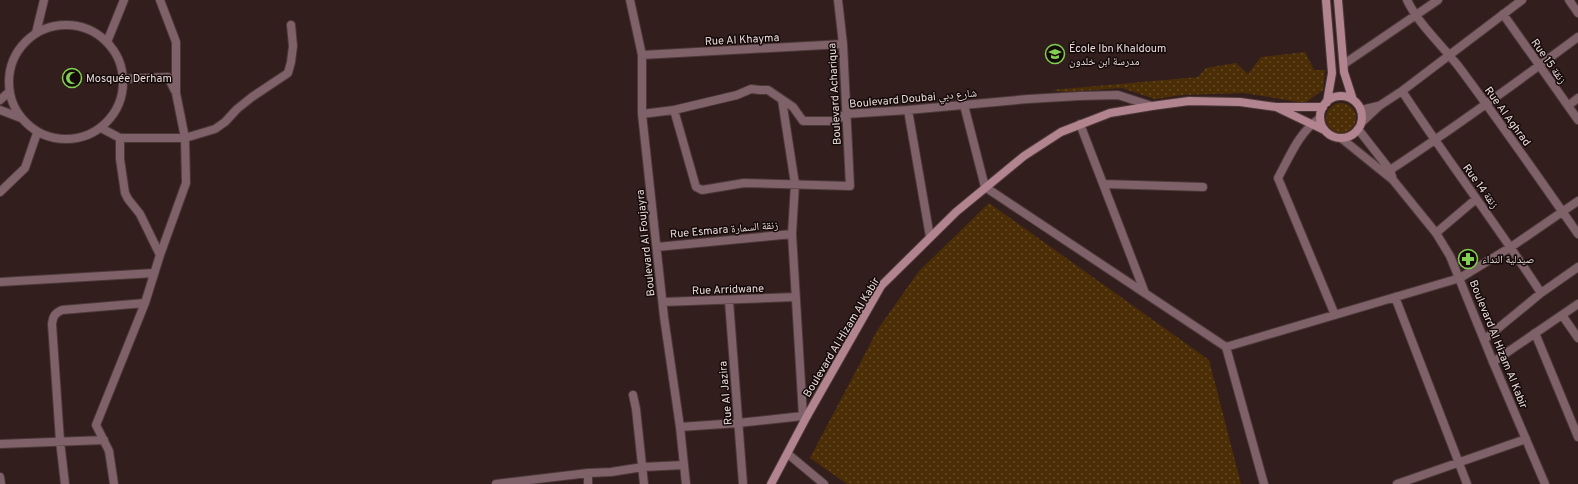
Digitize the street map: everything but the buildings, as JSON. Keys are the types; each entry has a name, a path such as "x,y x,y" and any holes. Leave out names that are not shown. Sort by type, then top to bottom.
{"main road":[{"path":"1326,0 1332,73 1325,104 1320,118 1324,130 1332,136 1342,138 1351,136 1360,125 1361,110 1353,100 1344,72 1338,0"},
{"path":"1325,104 1333,98 1340,97 1353,100"},
{"name":"Boulevard Al Hizam Al Kabir","path":"771,484 788,454 805,416 882,286 956,212 1024,156 1061,132 1110,113 1189,101 1240,102 1276,107 1325,104"},
{"name":"Boulevard Al Hizam Al Kabir","path":"1276,107 1324,130"}],"street":[{"path":"36,33 44,0"},
{"path":"108,42 124,0"},
{"path":"114,484 109,451 96,425 145,303 160,255 186,183 185,138 176,93 176,42 160,0"},
{"name":"Boulevard Al Foujayra","path":"630,0 642,55 642,114 663,302 686,484"},
{"name":"Boulevard Achariqua","path":"795,184 850,186 843,44 838,0"},
{"name":"Rue Al Aghrad","path":"1407,0 1415,15 1450,54 1487,104 1578,234"},
{"path":"1344,64 1438,0"},
{"path":"1360,125 1379,106 1402,92 1522,0"},
{"path":"1569,0 1578,13"},
{"name":"Rue 15 زنقة","path":"1503,14 1578,120"},
{"path":"101,128 120,138 185,138 215,129 225,122 252,96 288,73 293,46 292,25"},
{"path":"56,26 77,26 87,28 108,42 116,53 122,66 124,79 123,93 119,107 101,128 85,137 67,140 48,137 37,133 21,118 13,105 9,92 9,78 11,65 17,52 25,42 36,33 56,26"},
{"path":"1381,171 1390,170 1434,141 1540,66 1578,37"},
{"name":"Rue Al Khayma","path":"642,55 843,44"},
{"path":"124,79 168,77 176,93"},
{"name":"Boulevard Doubai شارع دبي","path":"642,114 674,110 751,90 768,90 793,107 803,121 833,121 846,114 1028,99 1118,95 1152,106"},
{"path":"0,100 9,92"},
{"name":"Rue 14 زنقة","path":"1402,92 1434,141 1511,247 1541,293"},
{"path":"1568,106 1578,98"},
{"path":"680,427 805,416 795,297 792,234 795,184 782,100"},
{"path":"964,105 985,187 1226,347 1264,484"},
{"path":"1361,110 1379,106"},
{"path":"0,110 21,118"},
{"path":"674,110 696,187 702,190 744,183 795,184"},
{"path":"908,110 930,237"},
{"path":"1320,118 1299,138 1278,178 1335,315"},
{"path":"1080,124 1145,294"},
{"name":"Boulevard Al Hizam Al Kabir","path":"1360,125 1390,170 1393,180"},
{"path":"0,192 25,168 37,133"},
{"path":"120,138 120,159 125,193 140,214 160,255"},
{"name":"Boulevard Al Hizam Al Kabir","path":"1342,138 1393,180 1436,233 1450,256 1545,484"},
{"path":"1103,184 1203,187"},
{"path":"1436,233 1476,199"},
{"path":"1226,347 1460,278 1511,247 1578,201"},
{"name":"Rue Esmara زنقة السمارة","path":"657,246 792,234"},
{"path":"1485,339 1541,293 1578,267"},
{"path":"0,282 154,273"},
{"name":"Rue Arridwane","path":"663,302 729,301 795,297"},
{"path":"1395,297 1467,484"},
{"name":"Rue Al Jazira","path":"729,301 744,484"},
{"path":"65,484 60,441 52,324 54,316 57,312 62,310 145,303"},
{"path":"1493,362 1578,304"},
{"path":"1562,315 1578,338"},
{"path":"1535,333 1578,437"},
{"path":"633,396 644,484"},
{"path":"1397,484 1526,439"},
{"path":"0,444 104,440"},
{"path":"788,454 824,484"},
{"path":"496,484 588,473 611,472 643,467 684,465"},
{"path":"588,473 588,484"},
{"path":"0,477 1,484"}],"shaded area":[{"path":"1305,52 1314,70 1325,70 1323,90 1305,103 1244,93 1182,95 1155,99 1122,88 1064,92 1052,90 1198,77 1206,68 1236,63 1248,74 1261,57"},
{"path":"1341,103 1347,104 1355,112 1355,124 1347,132 1341,133 1335,132 1327,124 1326,118 1327,112 1335,104"},
{"path":"989,203 1209,360 1241,484 847,484 810,458 878,329 919,271"}],"place":[{"name":"École Ibn Khaldoum مدرسة ابن خلدون","path":"1055,54"},
{"name":"Mosquée Derham","path":"72,78"},
{"name":"صيدلية النداء","path":"1468,259"}]}
